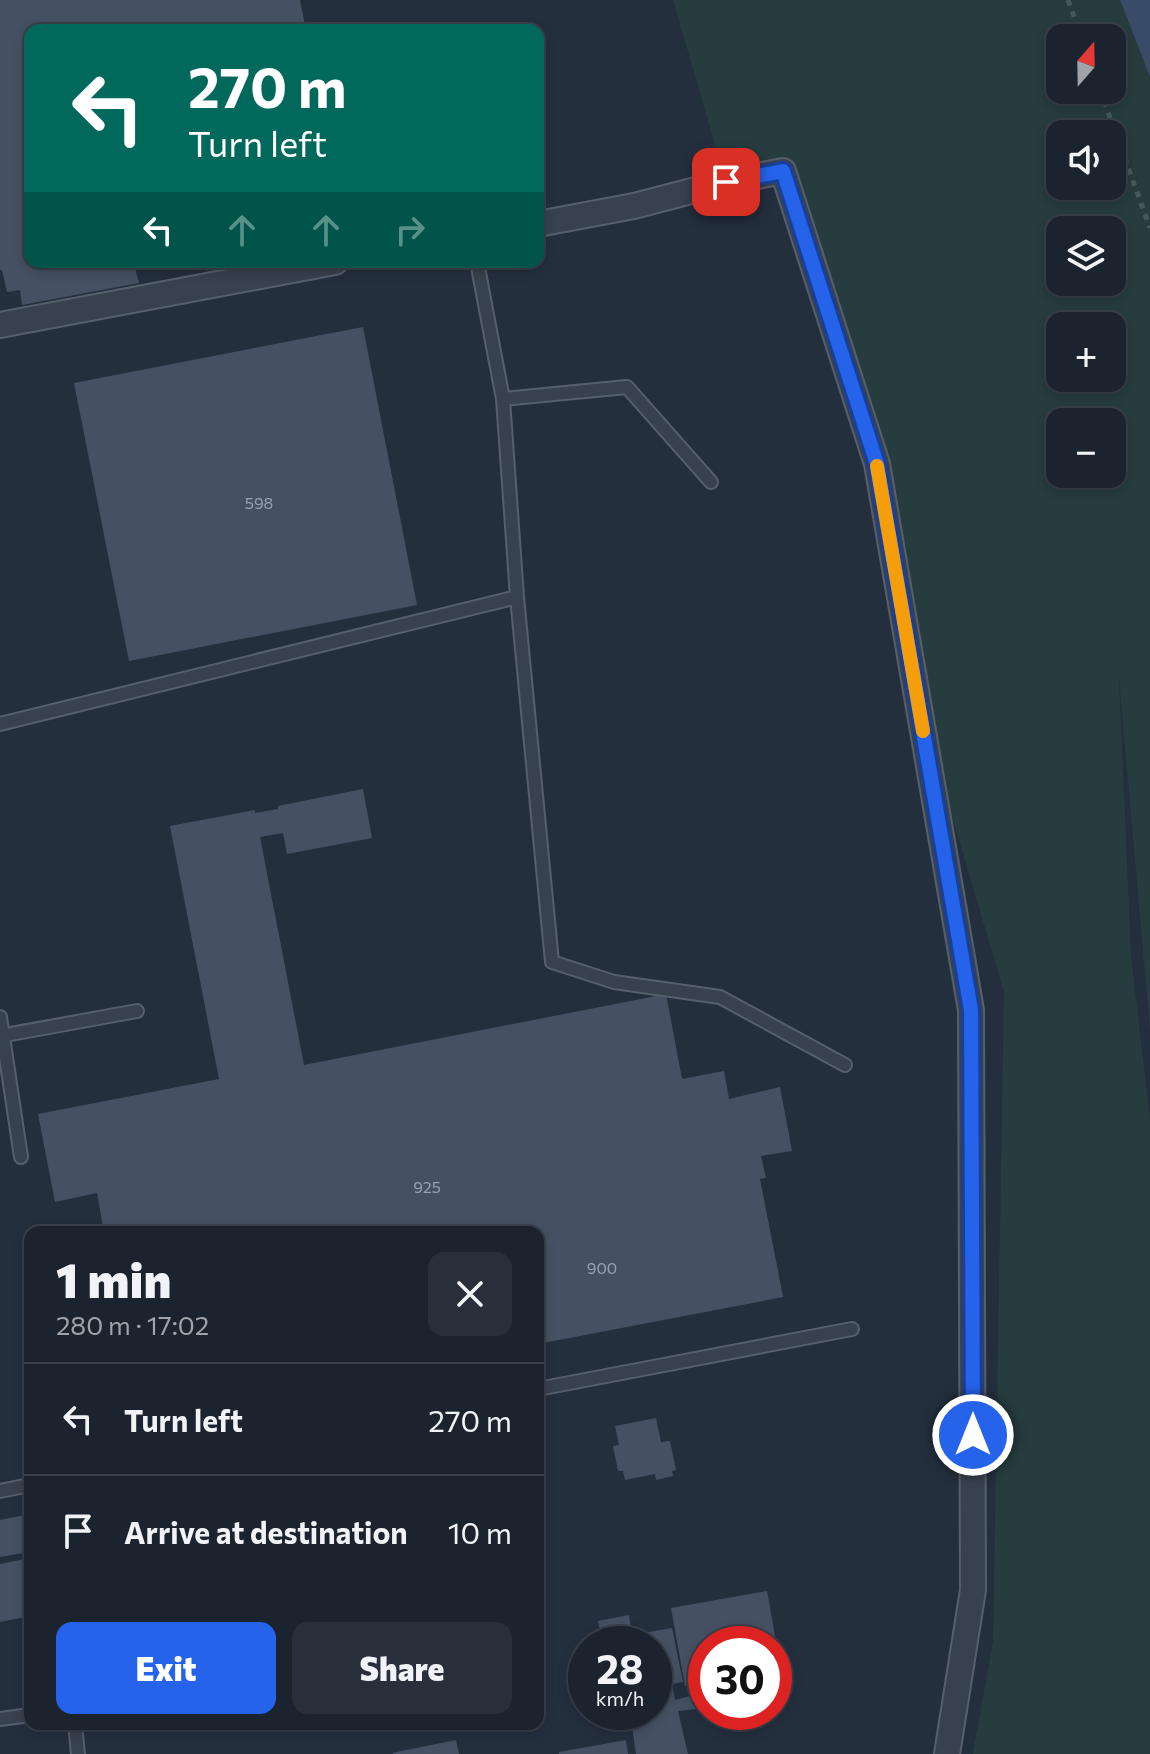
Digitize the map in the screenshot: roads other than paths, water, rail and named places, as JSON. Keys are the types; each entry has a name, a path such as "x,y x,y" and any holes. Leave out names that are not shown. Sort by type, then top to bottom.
{"street":[{"path":"544,223 634,206 783,171 877,464 971,1010 973,1590 947,1754"},
{"path":"0,325 303,268"}],"lane":[{"path":"478,268 503,399 517,597 552,962 614,982 720,997 845,1065"},
{"path":"503,399 627,387 711,482"},
{"path":"0,724 517,597"},
{"path":"2,1035 137,1011"},
{"path":"0,1017 21,1157"},
{"path":"544,1388 852,1329"},
{"path":"0,1491 24,1486"},
{"path":"0,1719 24,1716"},
{"path":"76,1730 78,1754"}],"water":[{"path":"1120,0 1150,0 1150,77"}]}
